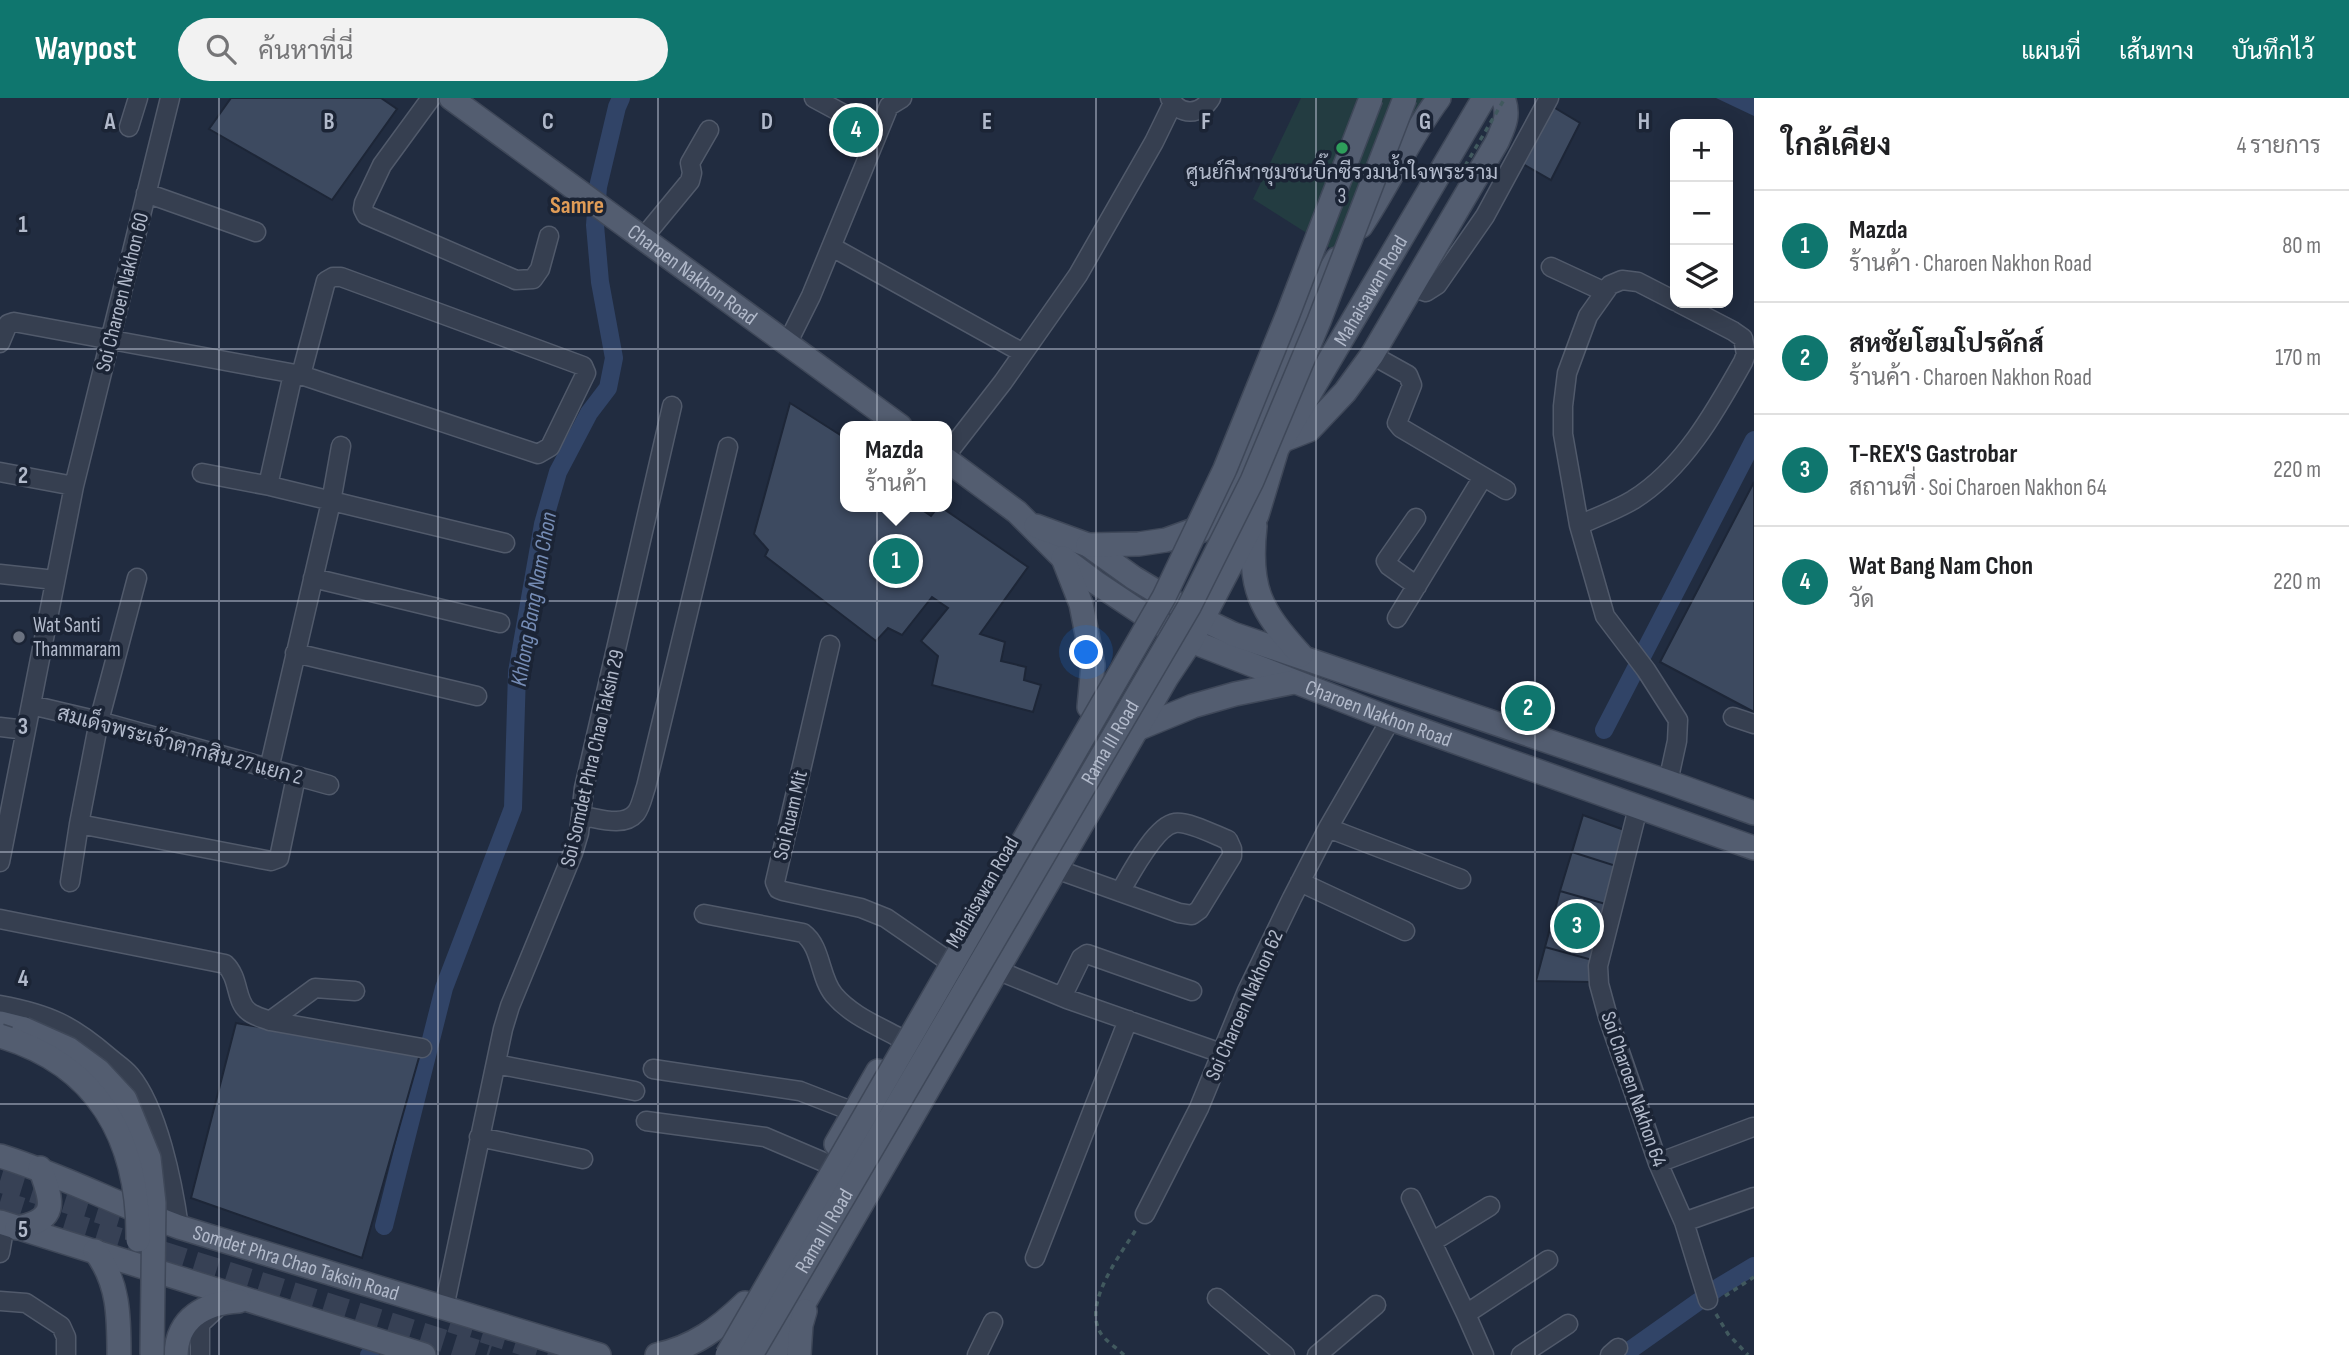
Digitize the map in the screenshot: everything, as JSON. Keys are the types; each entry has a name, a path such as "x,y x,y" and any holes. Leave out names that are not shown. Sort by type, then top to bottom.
{"main road":[{"name":"Rama III Road","path":"727,1355 1164,597 1225,470 1371,98"},
{"name":"Rama III Road","path":"751,1355 1189,607 1252,481 1319,321 1405,98"},
{"path":"1234,489 1279,369 1315,294 1383,192 1425,117 1440,98"},
{"name":"Mahaisawan Road","path":"774,1355 1137,729 1191,641 1256,515 1279,445 1484,98"},
{"path":"1279,445 1309,430 1324,416 1371,355 1497,142 1507,120 1504,98"},
{"name":"Charoen Nakhon Road","path":"461,101 573,188 893,421"},
{"name":"Mahaisawan Road","path":"715,1355 1143,614 1202,527 1234,489 1279,445"},
{"name":"Charoen Nakhon Road","path":"952,464 1017,512 1063,558 1143,614 1191,641 1391,719 1754,848"},
{"path":"1256,515 1252,550 1260,602 1274,625 1303,657"},
{"name":"Charoen Nakhon Road","path":"1030,524 1088,545 1158,592 1233,634 1754,813"},
{"path":"1088,545 1139,544 1166,540 1202,527"},
{"path":"1063,558 1081,604 1093,665 1088,708"},
{"path":"1137,729 1193,706 1294,682"},
{"path":"0,1023 24,1029 69,1049 99,1071 125,1099 149,1158 154,1203 152,1355"},
{"path":"0,1036 24,1043 61,1062 83,1081 108,1111 129,1164 138,1210 137,1355"},
{"name":"Somdet Phra Chao Taksin Road","path":"0,1156 40,1168 179,1227 599,1355"},
{"path":"8,1225 38,1224 47,1213 51,1198 40,1168"},
{"path":"8,1225 424,1355"},
{"path":"95,1251 106,1266 115,1294 119,1355"},
{"path":"799,1355 801,1325 812,1288"},
{"path":"176,1355 183,1329 193,1315 210,1305 249,1301"},
{"path":"657,1355 682,1348 708,1335 745,1303"}],"street":[{"path":"129,127 138,98"},
{"name":"Soi Charoen Nakhon 60","path":"0,862 74,486 170,98"},
{"path":"431,98 382,164 364,203 366,215 516,280 533,279 540,269 549,236"},
{"path":"814,98 877,132"},
{"path":"952,447 1078,275 1154,142 1171,101 1185,112 1193,112 1207,106 1212,98"},
{"path":"1411,287 1426,292 1437,285 1485,216 1549,98"},
{"path":"787,344 832,247 877,132 894,101"},
{"path":"638,234 690,181 690,163 709,130"},
{"path":"146,193 256,232"},
{"path":"832,247 1023,353"},
{"path":"1551,267 1605,292"},
{"path":"0,343 9,324 14,322 297,375 538,454 551,447 586,373 583,366 341,277 333,277 326,281 297,375 268,481 270,486"},
{"path":"1668,782 1677,741 1678,720 1646,670 1605,616 1579,525 1563,434 1563,407 1567,373 1588,316 1610,285 1622,280 1638,282 1670,298"},
{"path":"1579,525 1633,500 1673,466 1699,433 1743,362 1746,354 1743,338 1689,308"},
{"path":"1371,355 1411,379 1412,385 1397,423 1401,428 1506,490"},
{"name":"Soi Somdet Phra Chao Taksin 29","path":"444,1308 510,1006 566,873 579,833 584,788 672,406"},
{"path":"269,769 331,502 341,446"},
{"path":"582,816 617,821 627,820 637,812 646,787 728,447"},
{"path":"0,472 74,486"},
{"path":"202,473 270,486 505,542"},
{"path":"1397,618 1483,477"},
{"path":"1416,518 1386,561 1417,586"},
{"path":"0,574 54,580"},
{"path":"70,882 99,720 137,578"},
{"path":"313,578 500,623"},
{"name":"Soi Ruam Mit","path":"830,645 776,887 783,891 861,908 887,918 944,958"},
{"path":"295,653 477,696"},
{"name":"สมเด็จพระเจ้าตากสิน 27 แยก 2","path":"31,705 99,720 329,785"},
{"path":"1733,717 1754,724"},
{"name":"Soi Charoen Nakhon 62","path":"1145,1214 1199,1108 1247,991 1300,882 1391,719"},
{"path":"0,727 26,730"},
{"path":"79,824 271,861 279,858 296,776"},
{"name":"Soi Charoen Nakhon 64","path":"1639,808 1598,966 1599,984 1658,1163 1684,1222 1708,1298"},
{"path":"1056,869 1120,892 1179,913 1192,915 1199,910 1231,856 1232,849 1228,840 1185,824 1173,823 1158,832 1120,892"},
{"path":"1328,828 1461,879"},
{"path":"1300,882 1405,930"},
{"path":"704,914 803,933 810,938 824,978 834,994 853,1012 898,1037"},
{"path":"0,919 225,964 233,971 242,1003 248,1012 270,1021 422,1048"},
{"path":"1062,996 1081,958 1087,954 1192,991"},
{"path":"997,970 1221,1053"},
{"path":"270,1021 316,988 355,992"},
{"path":"0,1005 59,1021 92,1042 130,1074 146,1101 164,1153 179,1227"},
{"path":"1035,1258 1128,1020"},
{"path":"496,1064 635,1091"},
{"path":"653,1069 800,1091 854,1112"},
{"path":"646,1121 765,1137 826,1163"},
{"path":"1658,1163 1753,1127"},
{"path":"480,1137 583,1159"},
{"path":"1684,1222 1754,1197"},
{"path":"1411,1198 1484,1355"},
{"path":"1432,1242 1490,1206"},
{"path":"0,1253 8,1225"},
{"path":"1466,1314 1548,1260"},
{"path":"1217,1298 1285,1355"},
{"path":"0,1301 26,1303 61,1326 66,1337 66,1355"},
{"path":"200,1355 200,1324 223,1302"},
{"path":"1317,1355 1376,1305"},
{"path":"977,1355 993,1322"},
{"path":"1521,1355 1567,1324"}],"path":[{"path":"1465,166 1504,98"},
{"path":"1124,1355 1100,1333 1096,1316 1099,1292 1145,1214"},
{"path":"1748,1355 1728,1334 1708,1298 1754,1277"}],"green space":[{"name":"ศูนย์กีฬาชุมชนบิ๊กซีรวมน้ำใจพระราม 3","path":"1301,98 1441,98 1335,251 1253,199"}],"water":[{"path":"1716,98 1754,98 1754,116"}],"building":[{"path":"231,98 381,98 397,109 332,200 209,129"},
{"path":"1550,105 1580,123 1551,180 1521,163"},
{"path":"790,403 840,435 840,512 925,512 931,516 934,512 948,512 1028,567 980,634 1005,642 1001,661 1026,667 1024,680 1041,685 1033,712 932,685 938,656 921,641 948,608 932,597 902,635 888,628 876,641 765,556 768,550 754,534"},
{"path":"1754,482 1754,712 1660,662"},
{"path":"1583,815 1627,831 1590,982 1536,981 1560,891"},
{"path":"1583,815 1627,831 1619,867 1572,852"},
{"path":"1560,891 1609,905 1596,961 1545,947"},
{"path":"236,1023 420,1054 362,1258 191,1198"}],"waterway":[{"name":"Khlong Bang Nam Chon","path":"384,1226 444,988 513,808 517,672 543,524 558,472 589,413 608,388 614,358 600,282 595,225 598,187 621,98"},
{"path":"1604,730 1754,440"},
{"path":"1623,1355 1719,1287 1754,1266"}],"tunnel":[{"path":"0,1181 154,1229"},
{"path":"0,1202 489,1355"},
{"path":"451,1321 558,1355"}],"place":[{"name":"Wat Bang Nam Chon","path":"856,130"},
{"name":"ศูนย์กีฬาชุมชนบิ๊กซีรวมน้ำใจพระราม 3","path":"1342,148"},
{"name":"Mazda","path":"896,561"},
{"name":"Wat Santi Thammaram","path":"19,637"},
{"name":"สหชัยโฮมโปรดักส์","path":"1528,708"},
{"name":"T-REX'S Gastrobar","path":"1577,926"}],"district":[{"name":"Samre","path":"577,205"}]}
